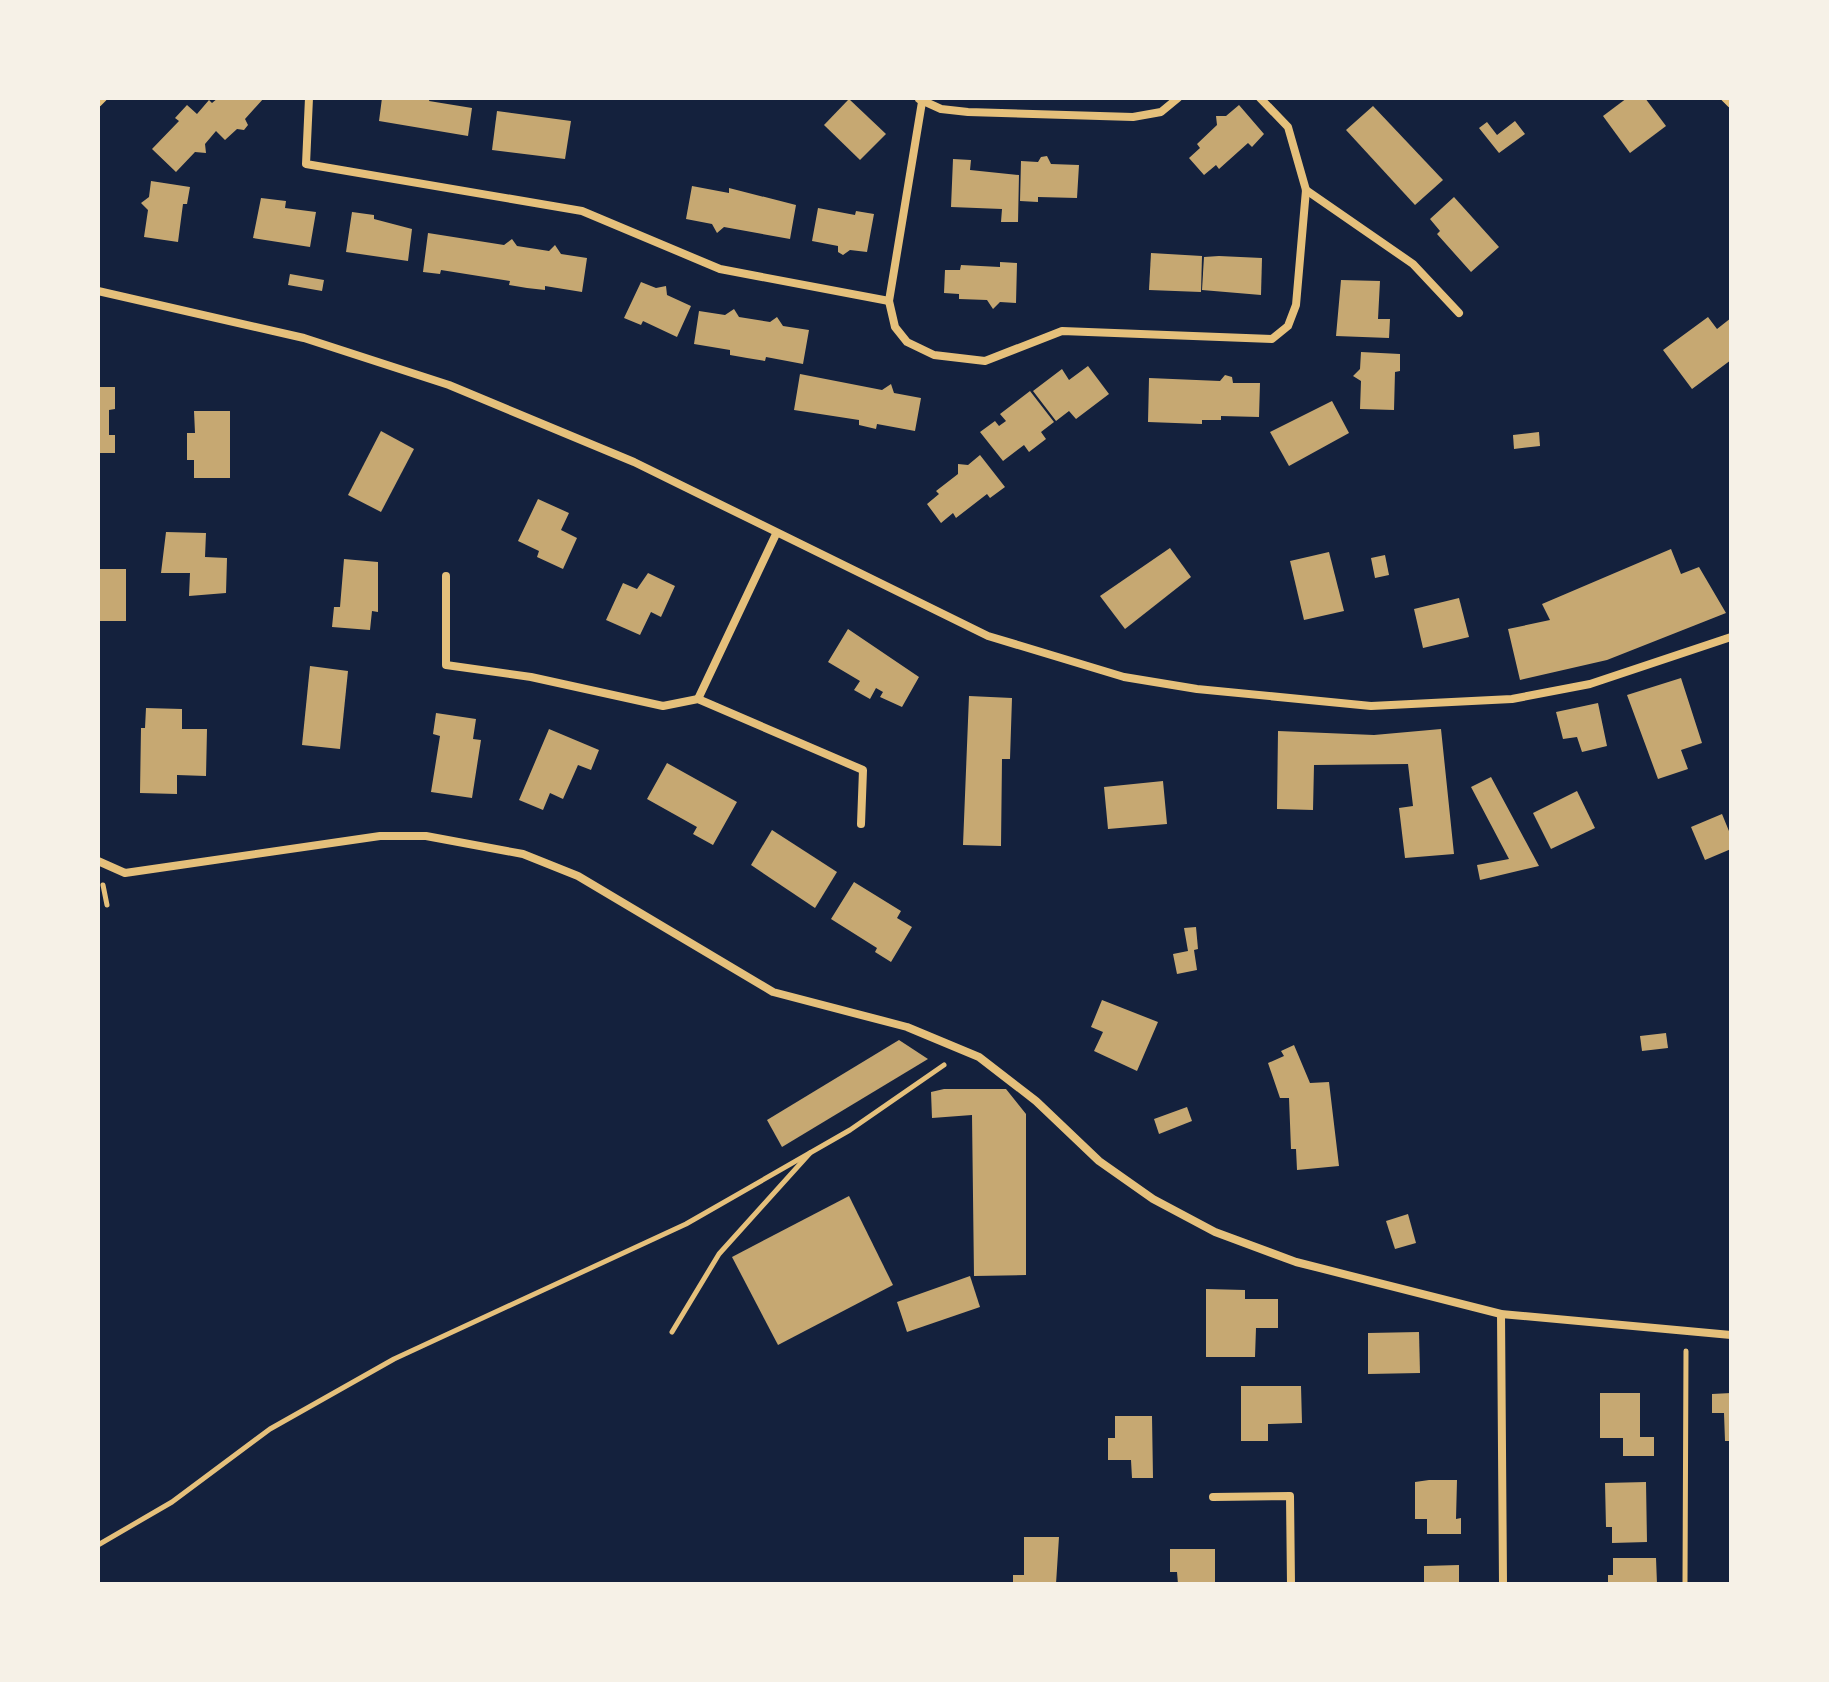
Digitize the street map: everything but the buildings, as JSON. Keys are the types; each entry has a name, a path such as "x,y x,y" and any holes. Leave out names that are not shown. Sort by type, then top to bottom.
{"street":[{"path":"98,103 103,98"},
{"path":"309,98 306,164 582,211 720,269 889,301"},
{"path":"1178,98 1161,112 1133,117 968,112 920,100 889,301 895,327 907,342 934,355 985,361 1062,331 1272,339 1288,326 1296,305 1306,190 1288,127 1260,98"},
{"path":"1725,98 1731,104"},
{"path":"1306,190 1413,264 1459,313"},
{"path":"98,291 304,338 449,385 634,462 988,636 1124,677 1197,689 1371,706 1512,699 1615,677 1731,637"},
{"path":"698,699 776,534"},
{"path":"446,576 446,665 531,677 663,706 698,699 863,770 861,824"},
{"path":"98,861 125,873 380,836 426,836 474,842 523,854 578,876 773,992 907,1027 979,1057 1036,1101 1099,1161 1153,1199 1215,1232 1296,1262 1501,1314 1731,1335"},
{"path":"1501,1314 1503,1584"},
{"path":"1213,1497 1290,1496 1291,1584"}],"path":[{"path":"98,1545 172,1502 270,1429 394,1359 686,1224 850,1130 965,1051"},
{"path":"672,1332 719,1254 817,1147"},
{"path":"1685,1584 1687,1330"}]}
